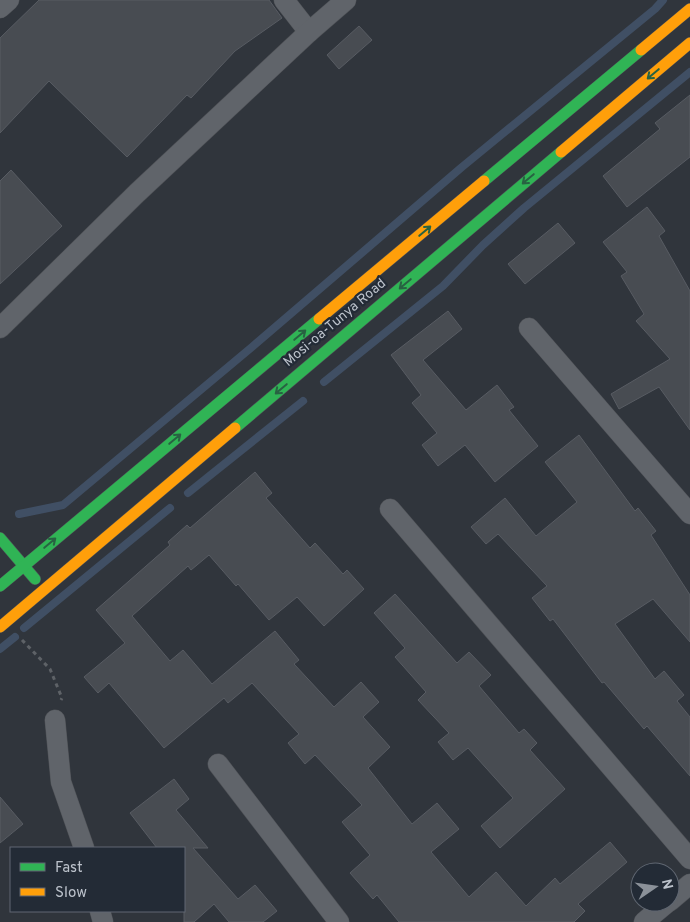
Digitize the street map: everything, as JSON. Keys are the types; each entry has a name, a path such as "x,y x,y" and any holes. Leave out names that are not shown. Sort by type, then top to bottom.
{"main road":[{"name":"Mosi-oa-Tunya Road","path":"0,586 690,8"},
{"name":"Mosi-oa-Tunya Road","path":"3,625 690,43"},
{"path":"0,538 45,590"}],"street":[{"path":"0,8 9,0"},
{"path":"284,0 309,32"},
{"path":"0,328 137,194 309,32 346,0"},
{"path":"529,328 690,514"},
{"path":"390,509 690,859"},
{"path":"55,720 61,782 84,847"},
{"path":"218,764 339,922"},
{"path":"680,892 690,884"},
{"path":"644,922 656,912"}],"path":[{"path":"3,625 50,669 62,698 55,720"}],"building":[{"path":"39,0 269,0 282,18 235,51 191,98 187,95 127,157 49,81 0,133 0,38"},
{"path":"359,26 372,40 339,69 327,55"},
{"path":"690,95 690,157 627,207 603,176 660,129 655,123"},
{"path":"11,170 62,226 0,284 0,181"},
{"path":"647,207 665,231 659,236 690,291 690,430 659,387 619,409 611,394 670,359 636,321 644,314 621,276 627,272 603,242"},
{"path":"558,223 575,243 525,284 508,264"},
{"path":"448,311 462,329 423,360 466,410 497,385 514,407 509,410 538,446 495,482 465,445 438,466 422,445 437,433 412,403 421,395 391,355"},
{"path":"579,435 635,511 638,508 656,531 651,535 690,595 690,642 653,599 615,624 655,679 664,671 684,695 677,701 690,717 690,776 647,726 644,729 604,682 602,683 553,619 550,621 532,598 547,586 498,534 486,544 471,527 505,498 536,536 577,502 545,462"},
{"path":"255,472 272,493 266,498 310,548 315,543 343,574 347,570 364,589 324,626 297,597 269,620 238,584 236,586 209,555 191,570 188,566 132,616 170,661 183,650 212,684 275,631 299,660 294,664 334,707 361,682 379,702 363,717 390,747 368,768 412,824 437,803 459,829 431,852 469,897 496,872 526,906 555,878 560,884 610,842 627,862 578,904 585,911 574,922 399,922 377,895 373,899 350,873 370,855 342,822 362,805 315,755 305,764 288,743 299,734 252,683 228,703 224,698 164,748 109,683 98,693 84,677 125,643 96,610 170,545 168,542 187,525 190,528"},
{"path":"395,594 457,663 469,652 491,675 479,686 519,733 524,729 537,743 530,750 565,789 500,848 481,826 513,798 468,748 453,760 438,742 449,733 418,700 426,692 395,657 405,648 374,613"},
{"path":"174,779 189,799 176,810 208,848 193,848 238,899 255,885 277,911 263,922 229,922 214,904 194,922 184,922 185,847 156,847 130,813"},
{"path":"0,797 23,824 0,843"}],"waterway":[{"path":"19,514 63,505 252,347 462,167 655,9 663,0"},
{"path":"324,382 443,286 483,245 524,208 690,72"},
{"path":"188,493 303,401"},
{"path":"24,628 170,508"},
{"path":"0,649 15,637"}],"traffic: fast":[{"path":"484,181 641,50"},
{"path":"235,428 561,152"},
{"path":"0,586 319,319"},
{"path":"0,538 35,579"}],"traffic: slow":[{"path":"641,50 690,9"},
{"path":"561,152 690,43"},
{"path":"319,319 484,181"},
{"path":"0,627 235,428"}]}
